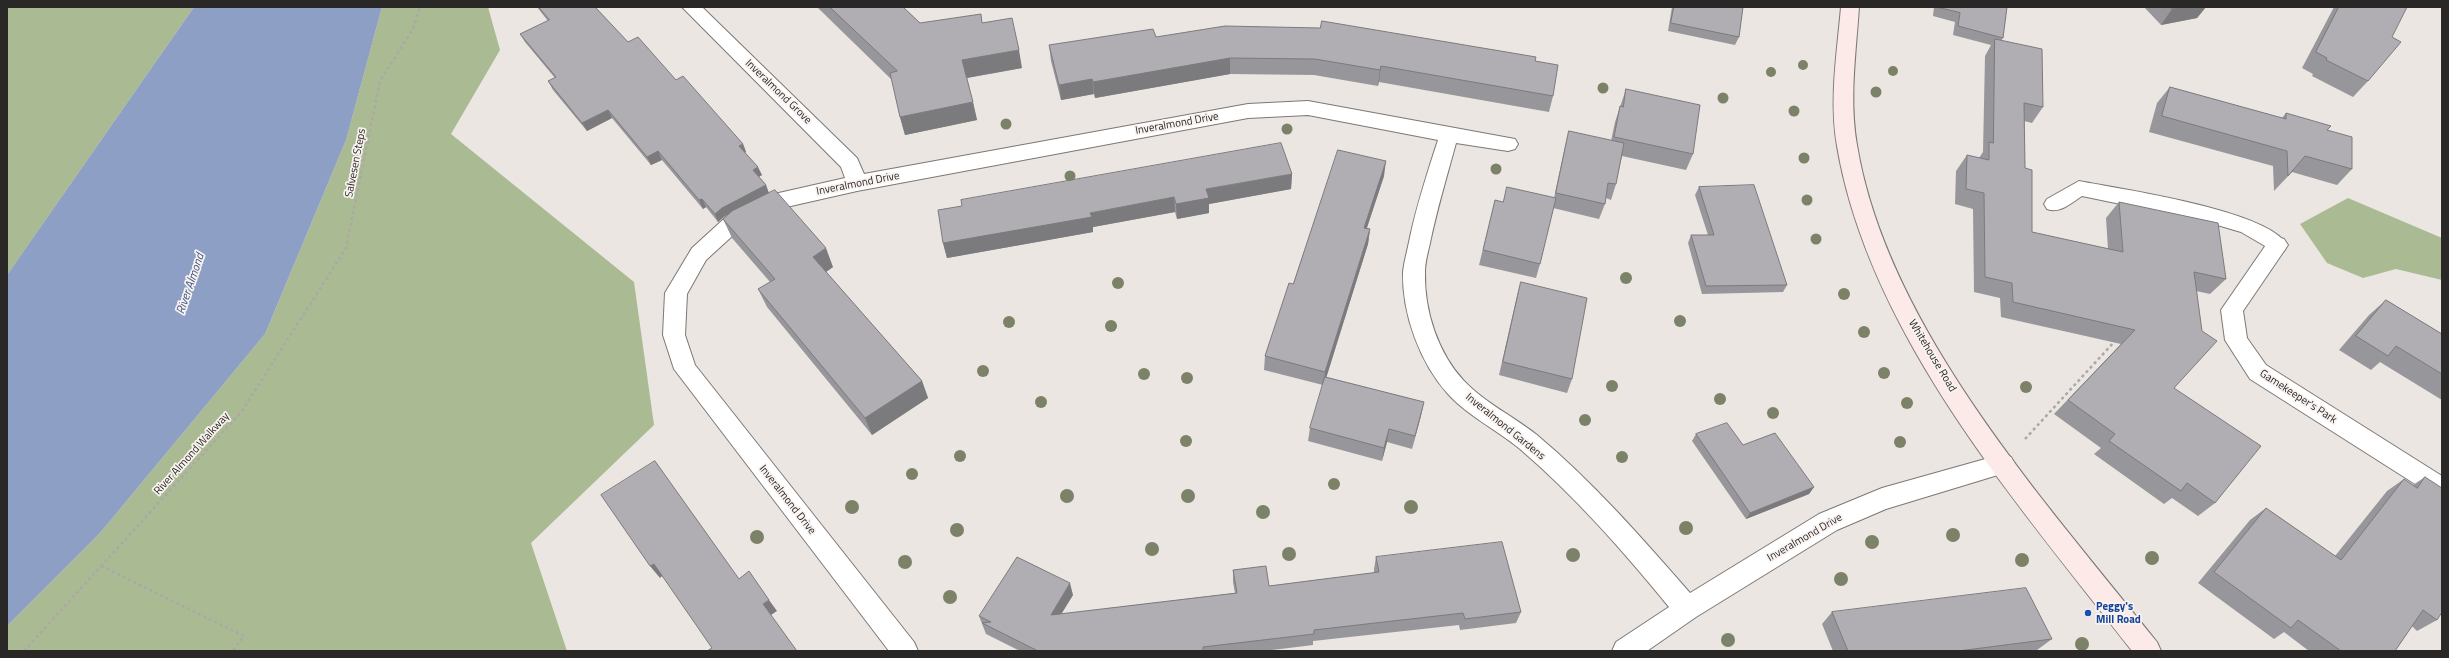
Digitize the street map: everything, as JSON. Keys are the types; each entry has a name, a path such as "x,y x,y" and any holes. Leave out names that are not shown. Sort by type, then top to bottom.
{"street":[{"name":"Inveralmond Grove","path":"691,7 850,163 857,183"},
{"name":"Whitehouse Road","path":"1850,7 1844,94 1847,145 1861,207 1886,272 1920,339 1963,407 2003,464 2148,651"},
{"name":"Inveralmond Drive","path":"905,651 685,369 674,336 676,293 699,254 733,223 777,201 857,183 1248,111 1308,108 1449,135 1508,144"},
{"name":"Inveralmond Gardens","path":"1449,135 1424,217 1414,275 1418,309 1428,343 1448,378 1474,403 1527,441 1571,481 1658,573 1687,609"},
{"name":"Gamekeeper's Park","path":"2277,245 2232,310 2236,340 2258,372 2442,489"},
{"name":"Inveralmond Drive","path":"1625,651 1687,609 1828,522 1882,499 2003,464"}],"lane":[{"path":"2054,204 2079,188 2207,214 2248,227 2277,245"}],"path":[{"name":"Salvesen Steps","path":"346,248 380,81 413,29 420,7"},
{"name":"River Almond Walkway","path":"24,651 242,411 346,248"},
{"path":"2003,464 2117,339"},
{"path":"101,566 244,636 233,651"}],"green space":[{"path":"7,7 194,7 7,275"},
{"path":"382,7 488,7 500,50 451,134 634,282 654,425 531,543 567,651 7,651 7,626 100,533 265,334 346,140"},
{"path":"2348,198 2442,238 2442,280 2396,269 2363,278 2327,263 2300,224"}],"water":[{"name":"River Almond","path":"194,7 382,7 346,140 265,334 100,533 7,626 7,275"}],"building":[{"path":"539,7 595,7 628,42 638,37 676,80 683,76 743,144 739,146 758,167 753,170 766,185 722,208 715,214 702,199 699,200 658,151 647,157 608,110 582,123 548,81 556,77 520,34 549,20"},
{"path":"830,7 903,7 920,23 981,14 982,23 1012,18 1019,50 962,60 973,102 900,117 890,73 897,71"},
{"path":"1674,7 1743,7 1739,37 1671,23"},
{"path":"1937,7 2007,7 2003,38 1958,26 1960,13"},
{"path":"2171,7 2184,7 2172,9"},
{"path":"2339,7 2407,7 2392,37 2401,42 2368,81 2326,60 2327,58 2316,52"},
{"path":"1322,21 1536,57 1535,61 1558,65 1553,96 1381,66 1380,70 1315,59 1230,58 1093,82 1092,79 1059,85 1049,45 1153,29 1156,37 1225,26 1320,28"},
{"path":"1995,39 2042,49 2043,107 2024,103 2025,168 2032,170 2032,232 2123,252 2119,202 2218,223 2226,279 2194,272 2202,331 2217,341 2174,388 2261,446 2215,503 2187,483 2181,491 2109,441 2115,434 2068,400 2135,330 2013,302 2012,283 1985,277 1984,193 1966,189 1967,155 1989,160 1989,142 1993,143"},
{"path":"2170,87 2286,119 2286,113 2331,126 2327,130 2352,137 2352,169 2305,156 2288,176 2287,151 2162,116"},
{"path":"1626,89 1700,105 1693,154 1614,137 1620,106 1623,107"},
{"path":"1569,131 1624,143 1616,184 1608,183 1605,204 1556,193"},
{"path":"1281,143 1292,174 1206,189 1209,198 1176,204 1174,197 1090,213 1092,217 943,243 938,210 962,206 961,200"},
{"path":"1338,150 1386,161 1364,228 1370,229 1325,372 1265,356 1289,283 1293,284"},
{"path":"1754,185 1787,285 1706,286 1691,235 1714,235 1699,187"},
{"path":"1507,187 1556,198 1540,264 1483,250 1495,200 1503,202"},
{"path":"775,190 826,248 813,257 922,381 865,418 758,289 775,279 723,219 732,211"},
{"path":"1521,282 1587,298 1572,379 1503,362"},
{"path":"2386,300 2442,334 2442,374 2396,346 2388,356 2356,336"},
{"path":"1325,377 1424,402 1415,436 1389,429 1384,448 1310,428"},
{"path":"1727,423 1743,445 1775,433 1814,487 1750,513 1696,434"},
{"path":"655,461 739,579 749,571 769,600 763,604 797,651 707,651 712,648 654,564 650,566 601,495"},
{"path":"2425,477 2442,488 2442,612 2437,620 2423,610 2395,651 2341,651 2298,620 2291,628 2214,572 2266,508 2341,560 2404,479 2417,488"},
{"path":"1502,542 1521,612 1465,619 1463,613 1314,630 1314,634 1203,647 1203,651 1038,651 982,623 991,622 979,616 1017,557 1070,583 1051,615 1237,593 1233,570 1266,566 1269,586 1379,572 1376,557"},
{"path":"2026,588 2052,639 1958,651 1848,651 1832,612"}],"place":[{"name":"Peggy's Mill Road","path":"2088,613"}]}
